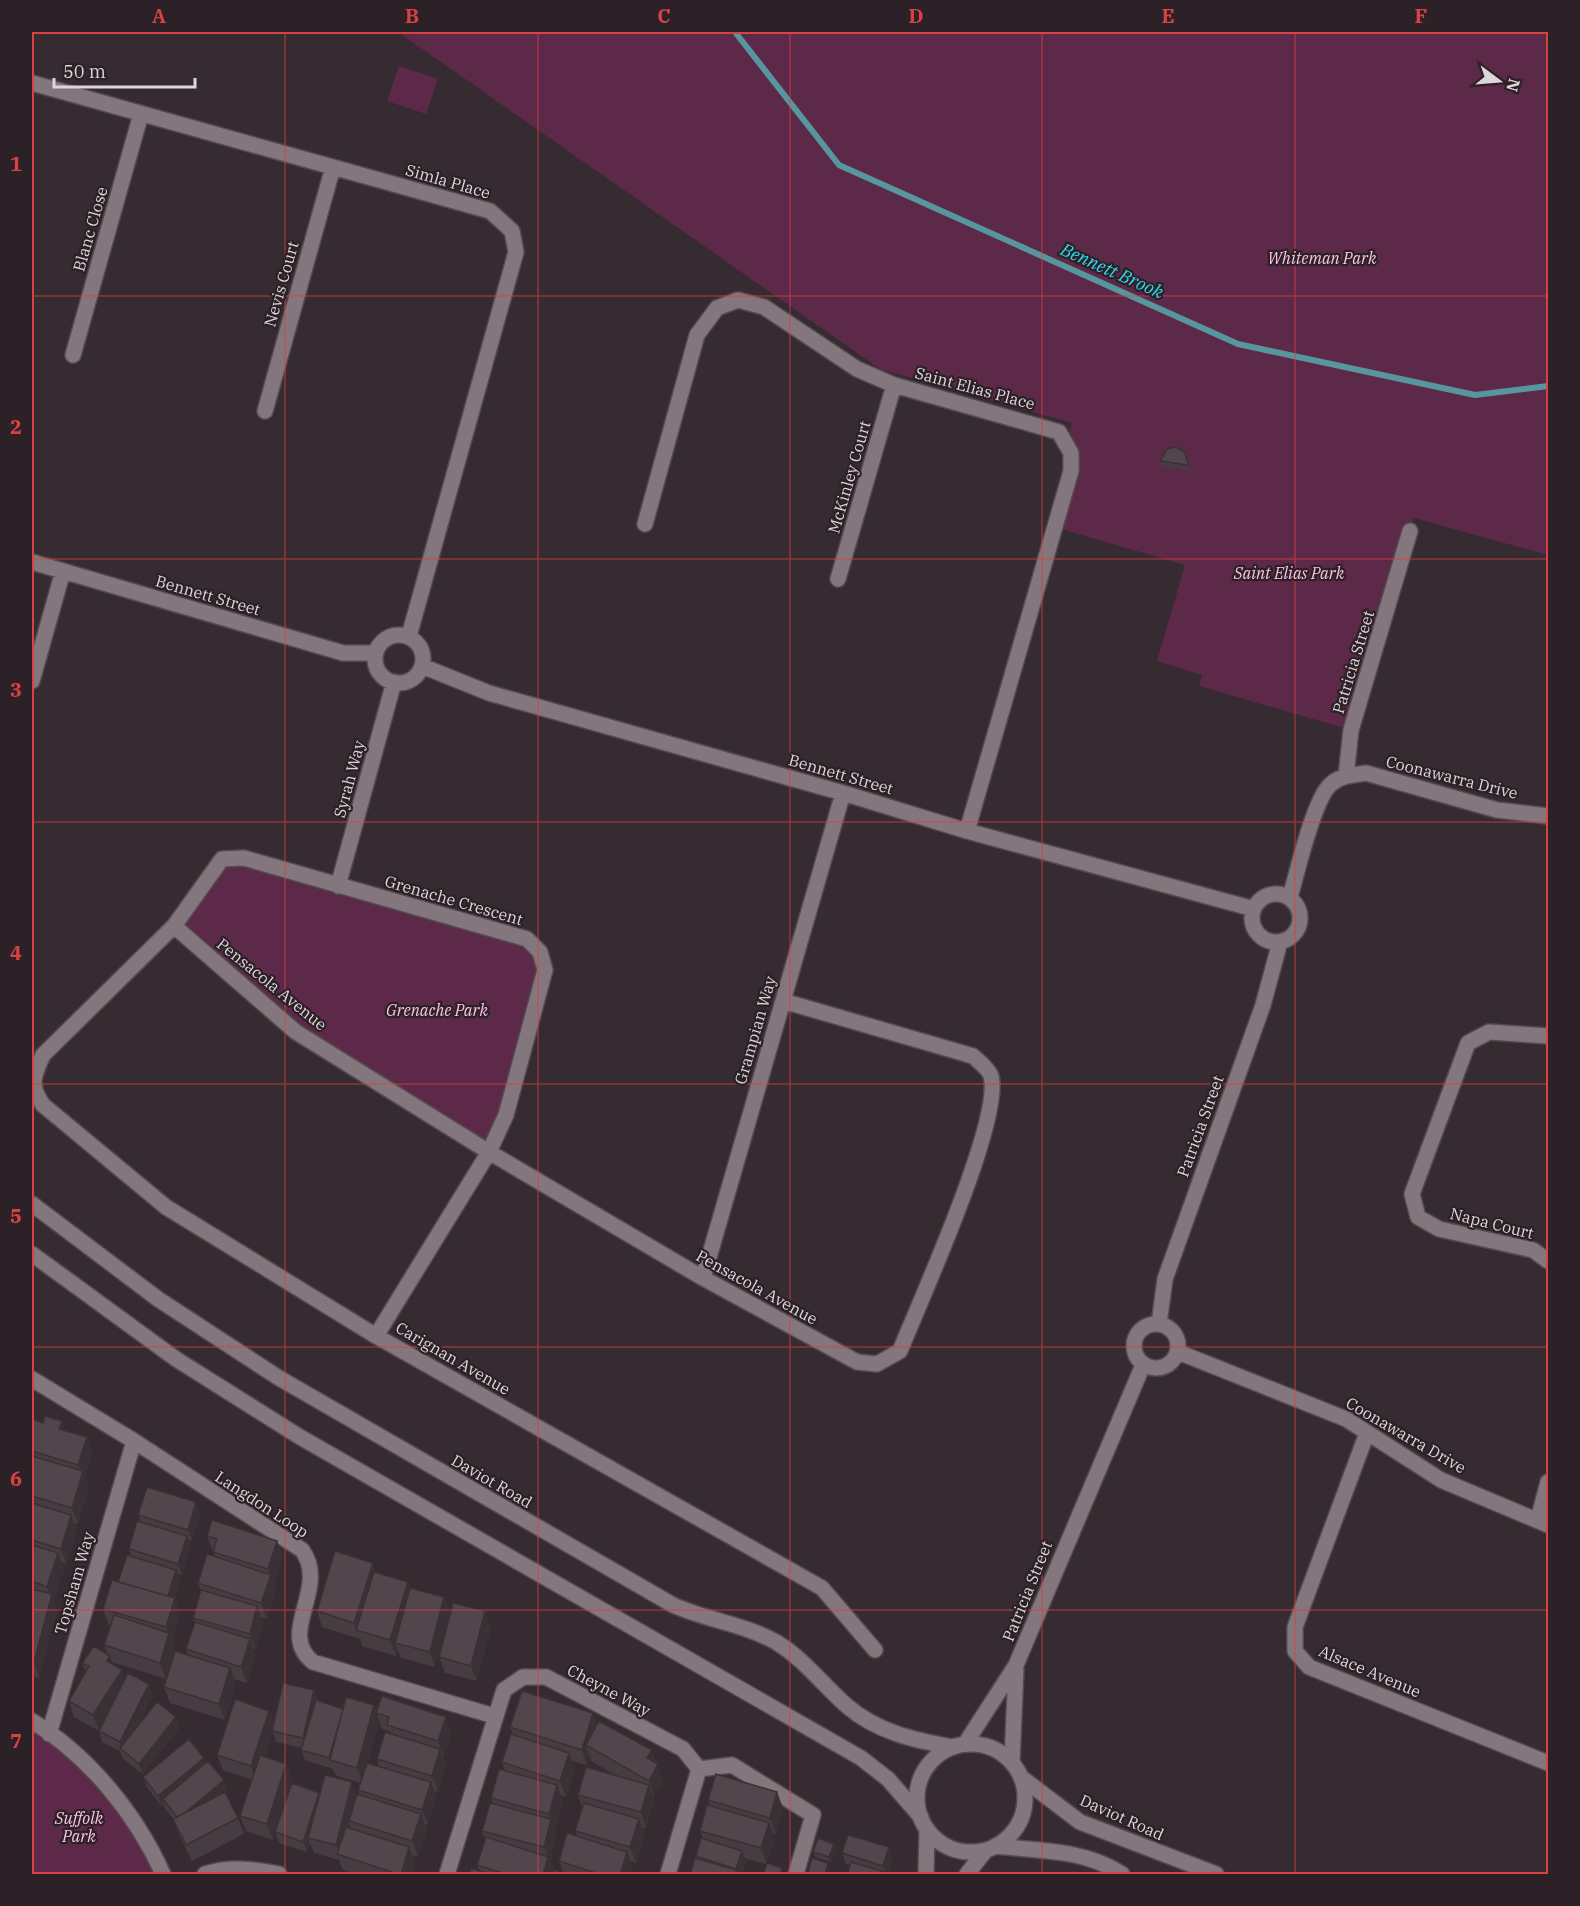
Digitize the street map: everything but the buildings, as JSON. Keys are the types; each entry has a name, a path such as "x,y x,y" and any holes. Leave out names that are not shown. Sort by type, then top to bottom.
{"street":[{"name":"Simla Place","path":"32,83 490,211 512,231 516,252 409,636"},
{"name":"Blanc Close","path":"73,355 141,114"},
{"name":"Nevis Court","path":"265,411 333,167"},
{"name":"Saint Elias Place","path":"645,524 697,335 717,308 738,300 764,307 857,369 894,384 1059,432 1067,442 1072,461 967,831"},
{"name":"McKinley Court","path":"838,579 894,384"},
{"name":"Patricia Street","path":"1346,776 1351,730 1410,531"},
{"name":"Bennett Street","path":"32,562 344,653 376,653"},
{"path":"32,681 63,572"},
{"path":"392,636 409,636 421,649 422,666 411,680 394,682 379,672 376,653 385,639 392,636"},
{"name":"Bennett Street","path":"422,666 489,693 843,793 967,831 1254,909"},
{"name":"Syrah Way","path":"338,886 394,682"},
{"name":"Coonawarra Drive","path":"1346,776 1366,773 1497,810 1548,816"},
{"path":"1290,897 1318,805 1330,784 1346,776"},
{"name":"Grampian Way","path":"703,1278 843,793"},
{"name":"Grenache Crescent","path":"33,1076 42,1055 174,926 222,859 244,858 527,939 540,952 545,970 506,1115 489,1152 376,1336"},
{"path":"1282,894 1290,897 1300,910 1299,927 1288,939 1280,942 1264,939 1257,933 1252,917 1254,909 1265,896 1282,894"},
{"name":"Pensacola Avenue","path":"174,926 296,1032 489,1152 703,1278 857,1362 877,1364 900,1351 971,1175 994,1097 991,1073 973,1056 783,1001"},
{"name":"Patricia Street","path":"1159,1324 1165,1279 1263,1005 1280,942"},
{"name":"Napa Court","path":"1548,1036 1489,1032 1468,1043 1412,1194 1418,1216 1439,1228 1533,1250 1548,1261"},
{"name":"Carignan Avenue","path":"33,1076 34,1093 43,1106 166,1207 376,1336 822,1588 875,1650"},
{"name":"Daviot Road","path":"32,1204 158,1299 320,1403 673,1605 775,1642 806,1665 847,1706 876,1725 910,1739 958,1745"},
{"path":"32,1254 176,1359 300,1437 861,1758 888,1779 924,1823 949,1847 967,1852 991,1848 1070,1852 1106,1864 1122,1875"},
{"path":"1159,1324 1174,1333 1178,1352 1168,1365 1151,1368 1143,1365 1134,1351 1137,1334 1143,1328 1159,1324"},
{"name":"Coonawarra Drive","path":"1178,1352 1346,1419 1441,1480 1543,1523"},
{"name":"Patricia Street","path":"958,1745 1016,1665 1143,1365"},
{"name":"Langdon Loop","path":"32,1379 302,1550 309,1560 312,1575 298,1635 300,1648 313,1662 494,1716"},
{"name":"Alsace Avenue","path":"1367,1433 1295,1627 1296,1651 1309,1667 1548,1763"},
{"name":"Topsham Way","path":"49,1734 134,1442"},
{"path":"1543,1523 1548,1482"},
{"name":"Patricia Street","path":"1012,1762 1016,1665"},
{"name":"Cheyne Way","path":"447,1875 494,1716 504,1690 523,1677 546,1677 684,1749 699,1769"},
{"path":"32,1721 110,1790 134,1822 163,1875"},
{"path":"926,1875 924,1823 918,1792 921,1779 933,1759 958,1745 991,1747 1012,1762 1022,1778 1025,1805 1016,1829 991,1848 967,1875"},
{"path":"668,1875 699,1769 732,1765 813,1815 796,1875"},
{"name":"Daviot Road","path":"1022,1778 1080,1822 1216,1875"},
{"path":"205,1875 221,1869 250,1869 279,1875"}],"green space":[{"name":"Whiteman Park","path":"398,32 1548,32 1548,555 1414,518 1351,730 1199,686 1202,675 1157,661 1185,565 1054,527 1071,471 1067,442 1072,423 880,369"},
{"path":"399,66 438,79 426,114 387,101"},
{"name":"Grenache Park","path":"222,859 527,939 545,970 489,1152 296,1032 174,926"},
{"name":"Suffolk Park","path":"32,1721 90,1770 163,1874 32,1874"}],"waterway":[{"name":"Bennett Brook","path":"735,32 839,165 1238,344 1475,395 1548,386"}],"park label":[{"name":"Saint Elias Park","path":"1289,573"}]}
